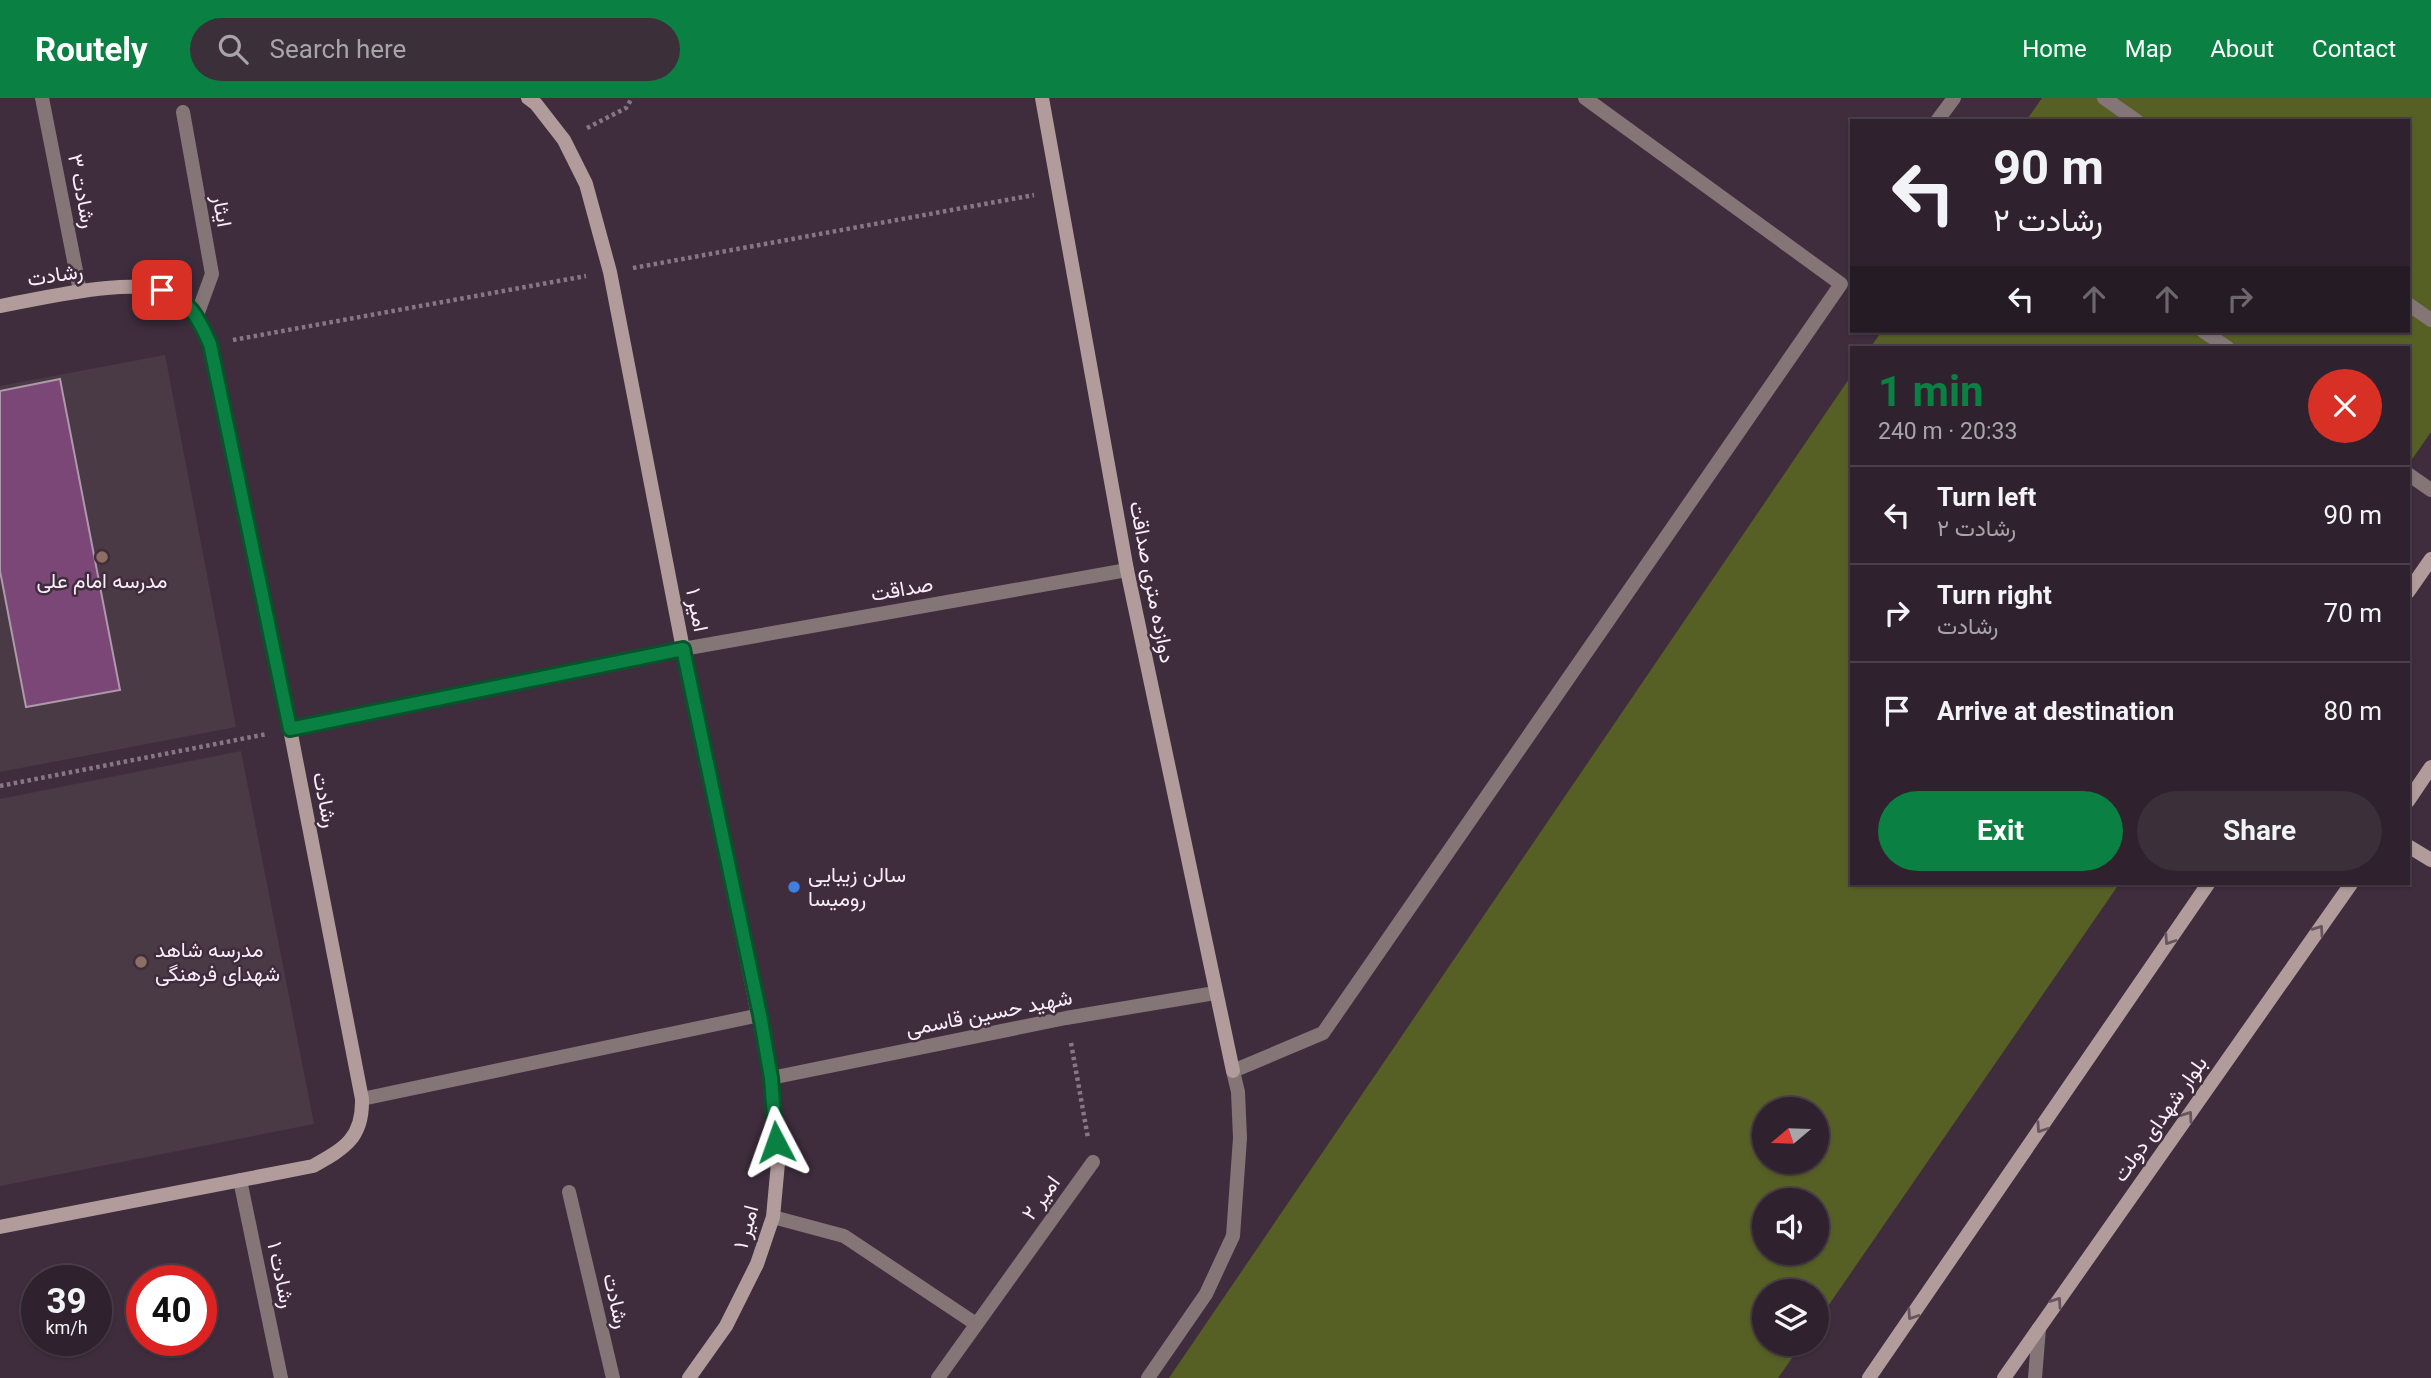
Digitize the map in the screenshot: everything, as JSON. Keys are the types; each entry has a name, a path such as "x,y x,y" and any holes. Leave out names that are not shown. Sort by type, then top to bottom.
{"street":[{"name":"رشادت ۳","path":"42,98 80,291"},
{"name":"امیر ۱","path":"527,98 536,104 564,140 586,184 610,272 683,649 771,1078 778,1163 773,1217 757,1264 726,1326 689,1378"},
{"name":"دوازده متری صداقت","path":"1042,98 1127,570 1233,1071"},
{"path":"1148,1378 1206,1294 1233,1237 1240,1138 1238,1093 1233,1071 1324,1032 1841,284 1585,98"},
{"path":"1938,119 1954,98"},
{"path":"2104,98 2134,119"},
{"name":"ایثار","path":"183,112 212,274 197,315"},
{"name":"رشادت","path":"0,306 80,291 149,285 176,295 197,315 210,344 290,729 362,1099 362,1118 351,1141 313,1166 0,1227"},
{"path":"2410,305 2431,320"},
{"path":"2206,333 2225,346"},
{"path":"2410,475 2431,490"},
{"path":"2410,589 2431,559"},
{"name":"صداقت","path":"290,729 683,649 1127,570"},
{"path":"2410,798 2431,767"},
{"path":"2410,847 2431,860"},
{"path":"1869,1378 2207,885"},
{"name":"بلوار شهدای دولت","path":"2004,1378 2350,885"},
{"name":"شهید حسین قاسمی","path":"771,1078 1066,1018 1215,993"},
{"path":"362,1099 760,1015"},
{"name":"امیر ۲","path":"938,1378 1093,1162"},
{"name":"رشادت ۱","path":"240,1180 281,1378"},
{"name":"رشادت","path":"569,1192 613,1378"},
{"path":"773,1217 844,1236 976,1324"},
{"path":"2035,1378 2039,1328"}],"path":[{"path":"564,140 626,108 632,98"},
{"path":"210,344 1059,190"},
{"path":"0,786 290,729"},
{"path":"1066,1018 1093,1162"}],"shaded area":[{"name":"مدرسه امام علی","path":"165,355 236,727 0,772 0,386"},
{"name":"مدرسه شاهد شهدای فرهنگی","path":"241,751 314,1124 0,1186 0,799"}],"green space":[{"path":"2042,98 2431,98 2431,432 2410,462 2410,346 1871,346 1881,333 2410,333 2410,119 2027,119"},
{"path":"1850,377 1850,885 2118,885 1829,1305 1829,1279 1752,1279 1752,1356 1794,1356 1778,1378 1169,1378"}],"building":[{"path":"60,379 120,690 26,707 0,571 0,391"}],"place":[{"name":"مدرسه امام علی","path":"102,557"},
{"name":"سالن زیبایی رومیسا","path":"794,887"},
{"name":"مدرسه شاهد شهدای فرهنگی","path":"141,962"}],"route":[{"path":"162,290 176,295 197,315 210,344 290,729 683,649 760,1015 771,1078 776,1142"}]}
